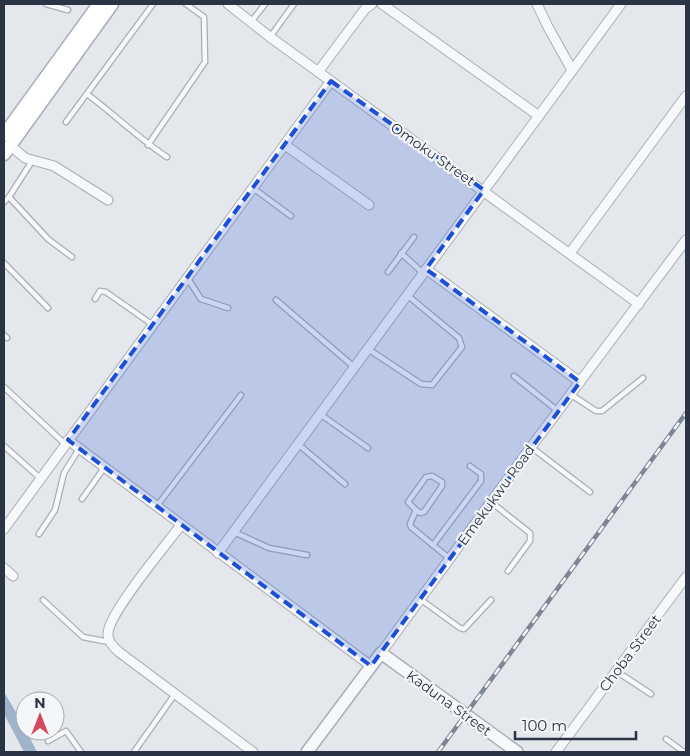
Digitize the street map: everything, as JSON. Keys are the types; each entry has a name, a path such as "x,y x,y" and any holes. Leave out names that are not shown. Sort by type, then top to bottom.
{"main road":[{"path":"6,145 99,4"},
{"path":"6,145 112,4"}],"street":[{"name":"Omoku Street","path":"228,4 270,37 639,304"},
{"path":"318,72 365,9 372,4"},
{"path":"382,4 539,116"},
{"path":"537,4 572,70"},
{"path":"218,553 621,4"},
{"path":"4,529 331,81"},
{"path":"570,253 686,96"},
{"path":"6,145 25,158 54,166 108,200"},
{"path":"285,145 369,205"},
{"name":"Emekukwu Road","path":"307,752 570,394 686,240"},
{"path":"425,271 580,382"},
{"path":"66,442 79,449 371,666"},
{"path":"181,525 114,616 107,635 110,642 119,652 253,752"},
{"path":"4,568 13,576"},
{"name":"Choba Street","path":"556,752 686,577"},
{"name":"Kaduna Street","path":"381,653 517,752"}],"lane":[{"path":"46,4 68,10"},
{"path":"66,122 153,4"},
{"path":"148,145 204,62 204,18 186,4"},
{"path":"251,22 265,4"},
{"path":"270,37 294,4"},
{"path":"86,94 148,145 167,157"},
{"path":"4,202 10,197 32,161"},
{"path":"253,188 292,216"},
{"path":"10,197 48,239 72,257"},
{"path":"388,272 414,237"},
{"path":"401,253 425,271"},
{"path":"4,263 48,308"},
{"path":"187,278 201,299 228,308"},
{"path":"95,300 100,291 106,292 152,325"},
{"path":"368,349 421,384 428,386 432,385 462,347 459,338 407,295"},
{"path":"276,300 354,367"},
{"path":"514,376 558,411"},
{"path":"570,394 596,411 602,411 643,378"},
{"path":"4,387 66,442"},
{"path":"156,507 241,395"},
{"path":"320,414 368,448"},
{"path":"298,444 345,484"},
{"path":"4,446 40,478"},
{"path":"531,447 590,492"},
{"path":"39,534 57,506 64,473 79,449"},
{"path":"433,545 481,481 481,474 470,466"},
{"path":"82,499 104,468"},
{"path":"432,476 442,482 442,486 424,512 420,513 416,510 408,502 426,477 432,476"},
{"path":"492,502 530,533 530,541 508,571"},
{"path":"416,510 410,524 411,527 450,559"},
{"path":"234,532 268,548 306,555"},
{"path":"420,599 464,629 491,600"},
{"path":"43,600 83,638 110,642"},
{"path":"616,671 651,694"},
{"path":"134,752 175,694"},
{"path":"65,732 81,752"},
{"path":"666,739 684,752"}],"highlighted area":[{"path":"331,81 484,190 426,269 580,382 371,666 68,440"}],"water":[{"path":"4,692 15,711 15,735 4,714"},
{"path":"18,741 32,741 37,752 24,752"}],"railway":[{"path":"438,752 686,413"}]}
